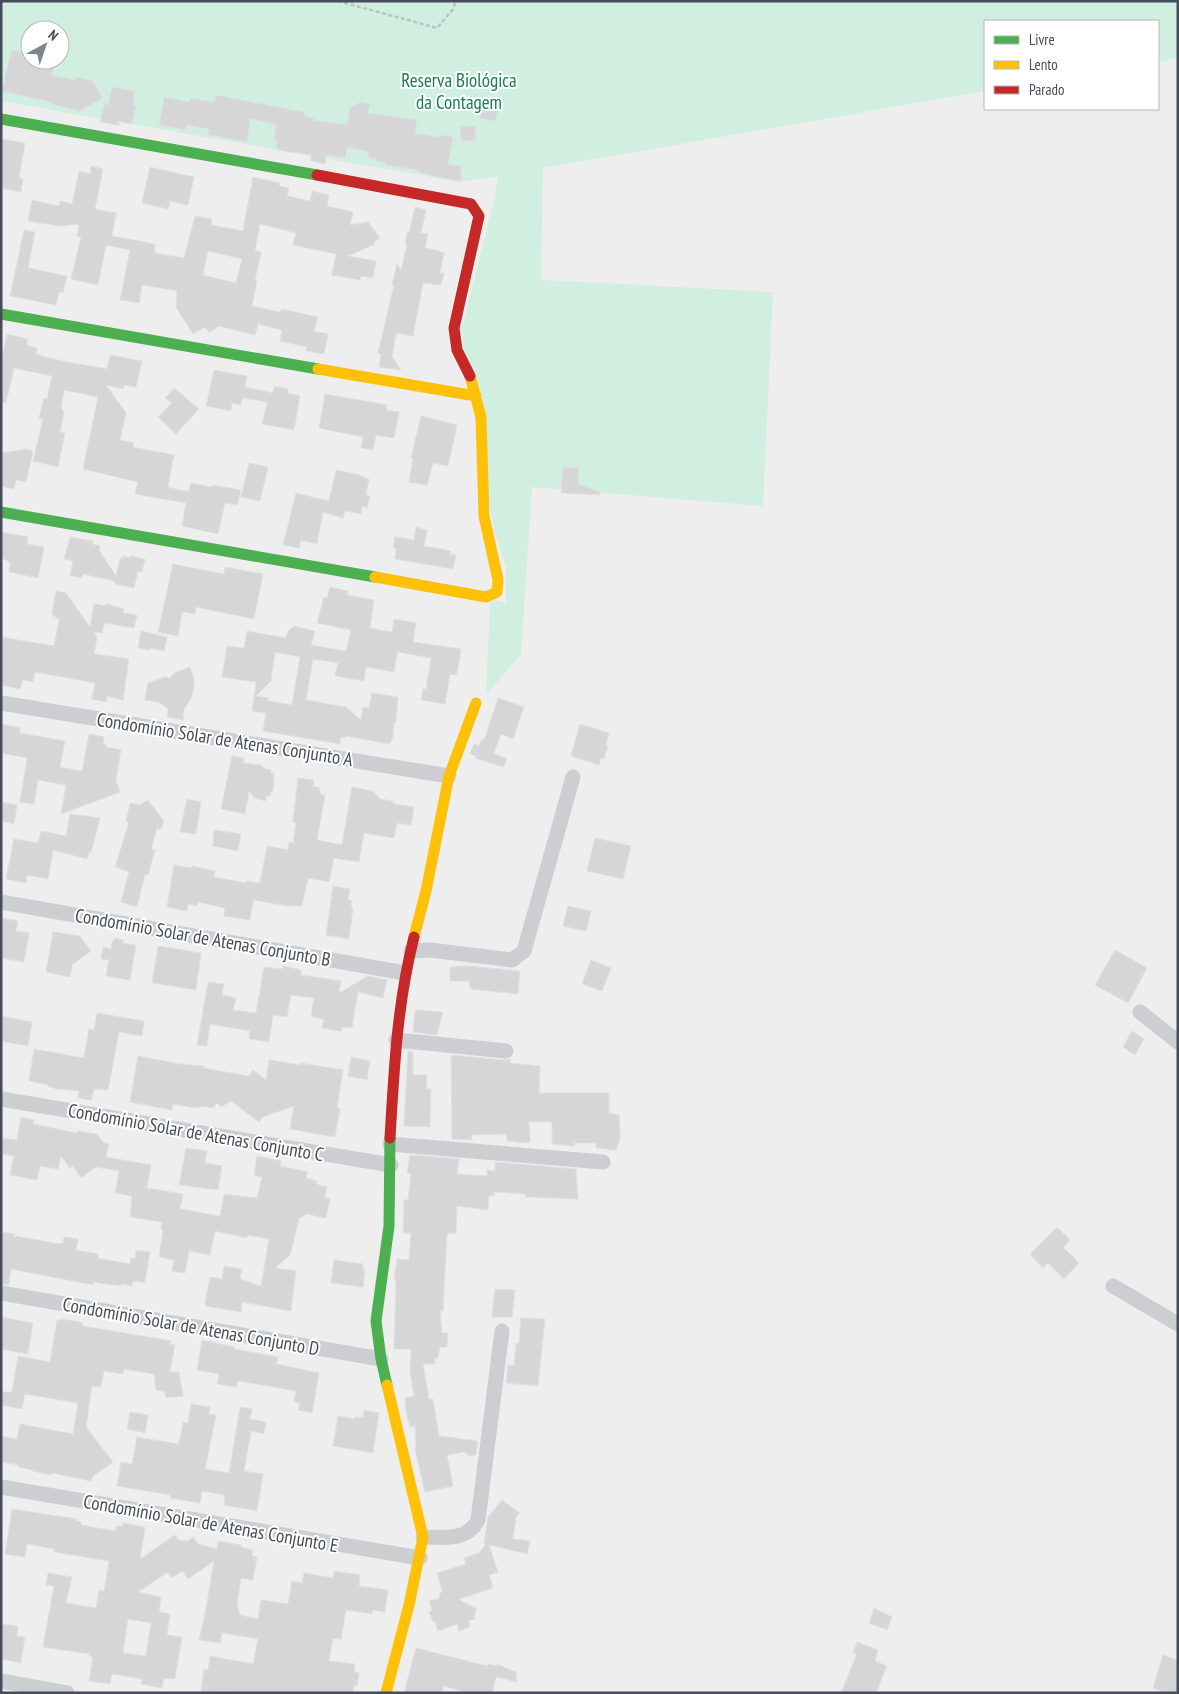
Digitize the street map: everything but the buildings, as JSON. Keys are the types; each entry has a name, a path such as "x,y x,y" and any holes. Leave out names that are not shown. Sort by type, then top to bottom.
{"street":[{"path":"1,119 437,196 471,204 478,216 454,328 457,350 469,372 481,417 484,516 498,580 497,592 486,597 1,512"},
{"path":"1,314 476,396"},
{"name":"Condomínio Solar de Atenas Conjunto A","path":"1,703 449,776"},
{"path":"386,1693 420,1558 423,1537 381,1359 376,1320 389,1226 390,1144 396,1040 406,973 426,892 449,776 476,703"},
{"path":"411,950 430,950 512,960 524,950 573,777"},
{"name":"Condomínio Solar de Atenas Conjunto B","path":"1,902 406,973"},
{"path":"1140,1012 1178,1042"},
{"path":"396,1040 506,1051"},
{"name":"Condomínio Solar de Atenas Conjunto C","path":"1,1099 391,1165"},
{"path":"390,1144 603,1162"},
{"path":"1113,1286 1178,1324"},
{"name":"Condomínio Solar de Atenas Conjunto D","path":"1,1293 381,1359"},
{"path":"423,1537 460,1537 468,1533 478,1520 502,1331"},
{"name":"Condomínio Solar de Atenas Conjunto E","path":"1,1487 420,1558"},
{"path":"1,1681 67,1693"}],"path":[{"path":"338,1 437,28 454,8 455,1"}],"green space":[{"name":"Reserva Biológica da Contagem","path":"1,1 1178,1 1178,58 1159,62 1159,20 984,20 984,91 543,168 541,280 773,292 763,506 532,487 521,654 486,695 490,599 506,603 506,566 494,531 462,328 495,197 498,176 459,182 1,101"}],"traffic: fast":[{"path":"1,119 317,175"},
{"path":"1,314 318,369"},
{"path":"1,512 375,577"},
{"path":"387,1385 381,1359 376,1321 389,1226 390,1138"}],"traffic: slow":[{"path":"318,369 476,396"},
{"path":"375,577 486,597 497,592 498,580 484,516 481,417 470,376"},
{"path":"414,937 426,891 449,776 476,703"},
{"path":"386,1693 409,1605 423,1537 387,1385"}],"traffic: jam":[{"path":"317,175 471,204 479,216 454,328 457,350 470,376"},
{"path":"390,1138 400,1012 414,937"}]}
